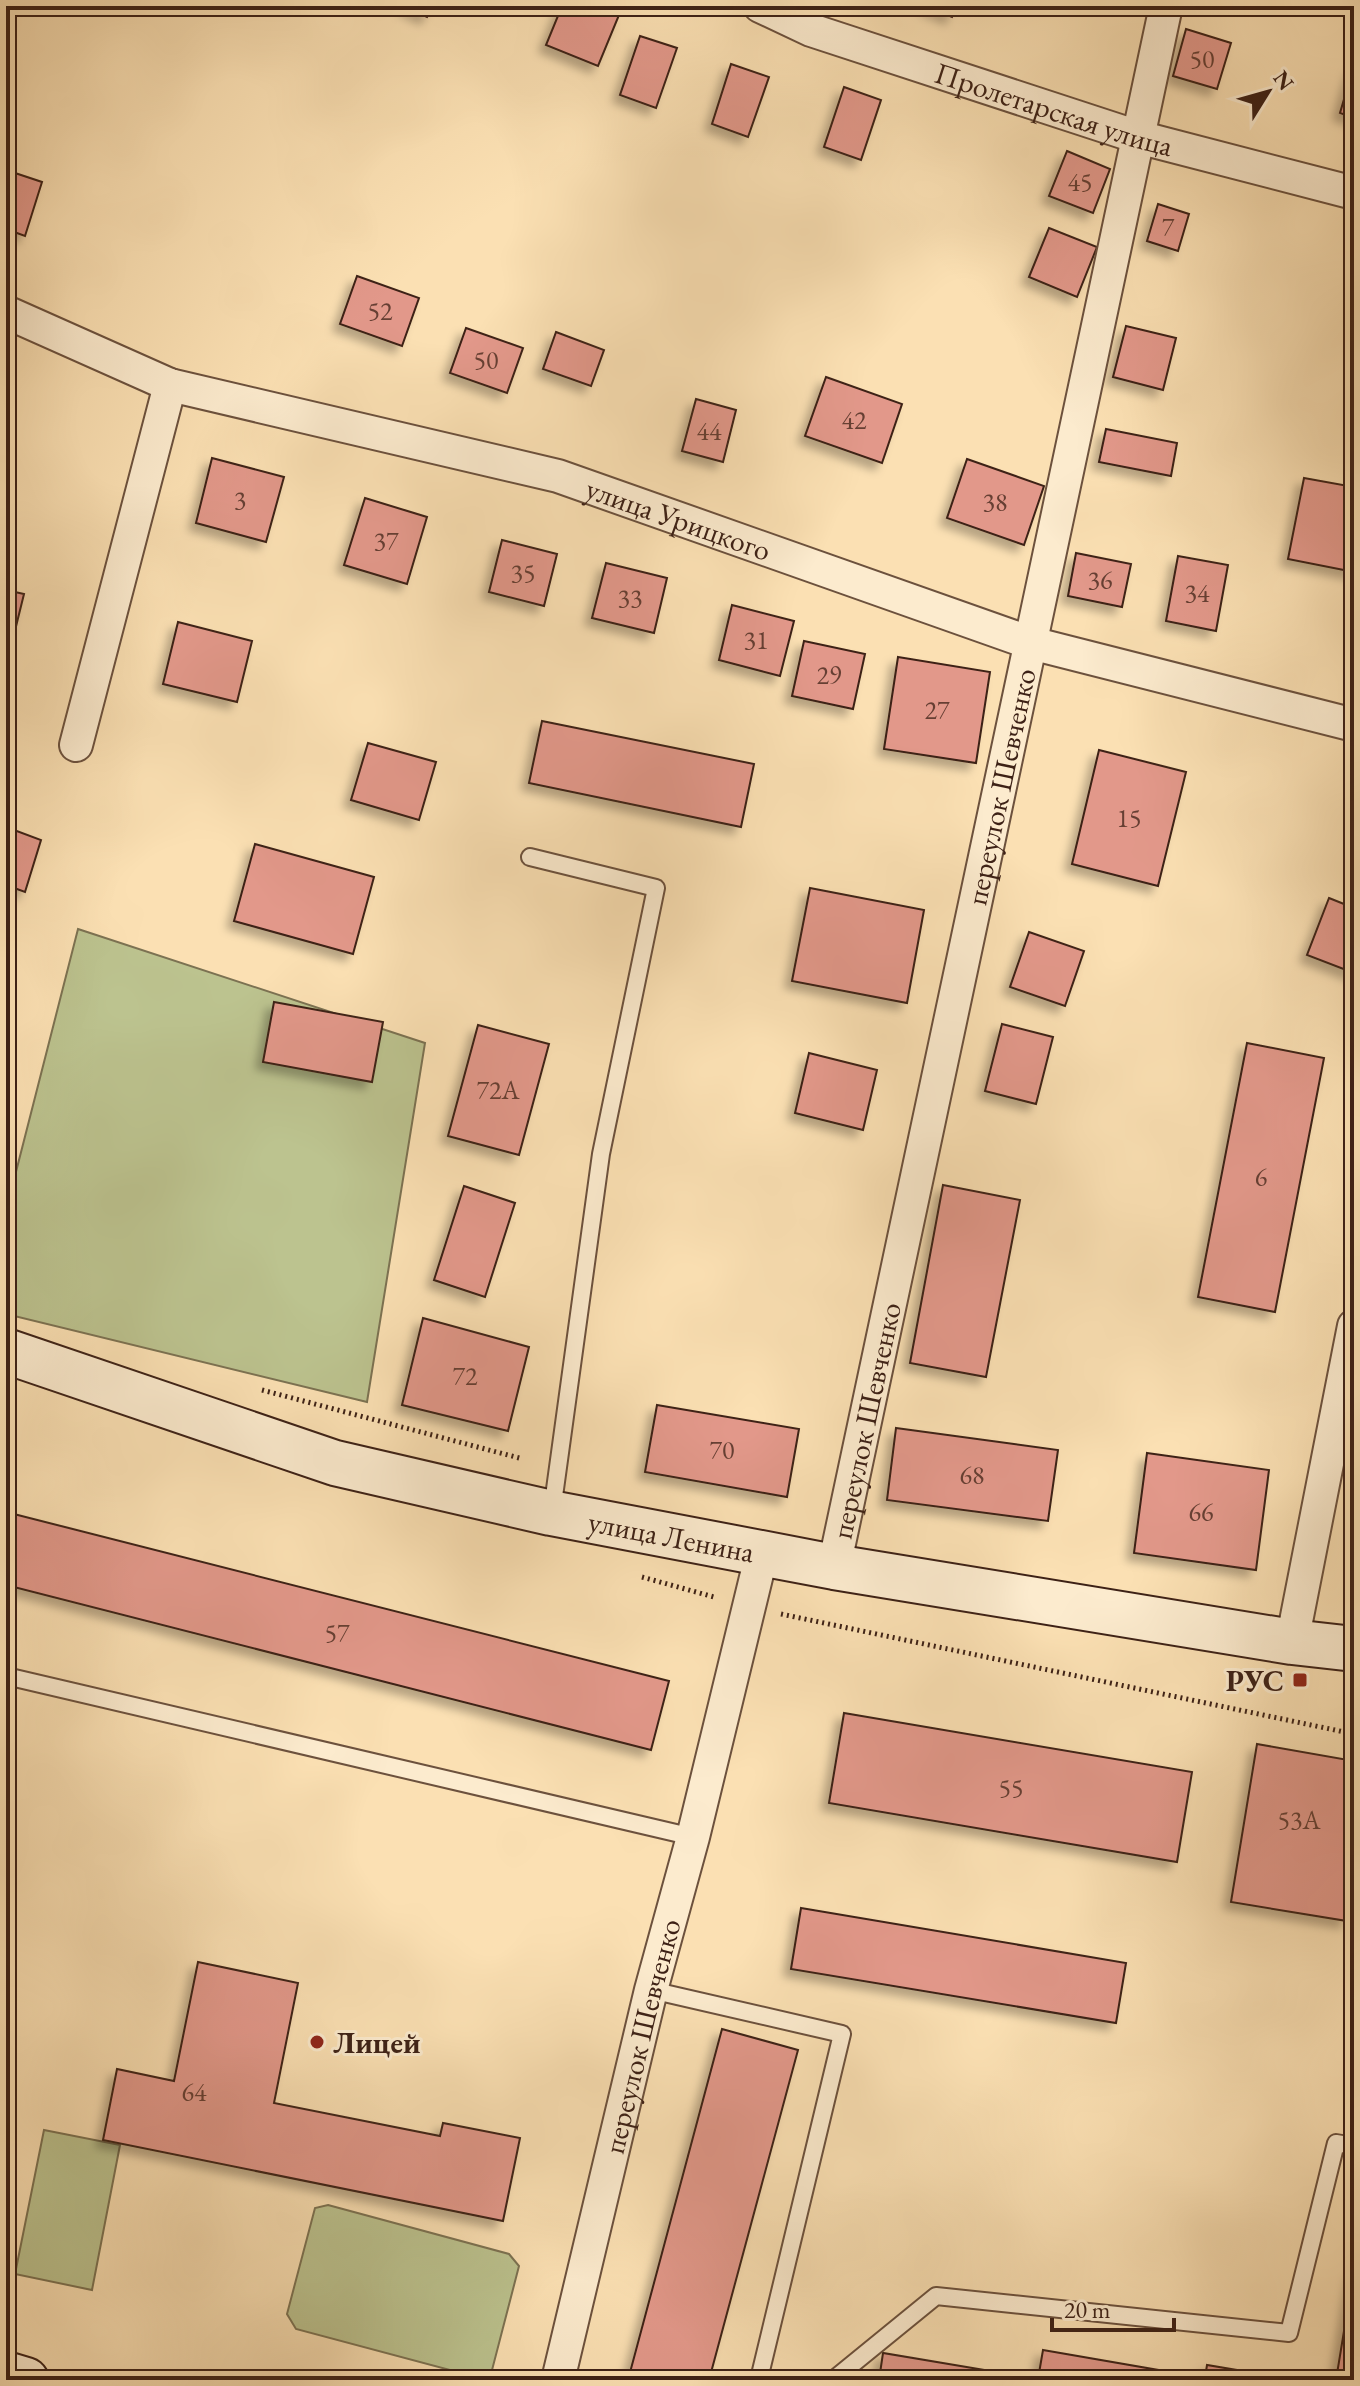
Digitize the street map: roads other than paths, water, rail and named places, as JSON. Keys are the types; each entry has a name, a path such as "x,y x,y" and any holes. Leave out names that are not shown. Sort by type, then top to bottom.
{"main road":[{"name":"улица Ленина","path":"6,1351 335,1463 551,1513 834,1567 1292,1642 1354,1649"},
{"path":"6,2374 26,2380"}],"street":[{"name":"Пролетарская улица","path":"760,6 811,30 1138,137 1354,193"},
{"name":"переулок Шевченко","path":"834,1567 1166,6"},
{"name":"улица Урицкого","path":"6,312 170,385 558,476 1031,643 1354,725"},
{"path":"76,745 170,385"},
{"path":"1292,1642 1354,1326"},
{"name":"переулок Шевченко","path":"558,2380 651,1990 693,1837 762,1553"}],"lane":[{"path":"530,857 656,888 601,1154 551,1513"},
{"path":"6,1676 693,1837"},
{"path":"651,1990 842,2034 759,2379"},
{"path":"833,2380 936,2296 1289,2333 1336,2143 1354,2146"}],"place":[{"name":"РУС","path":"1300,1680"},
{"name":"Лицей","path":"317,2042"}]}
